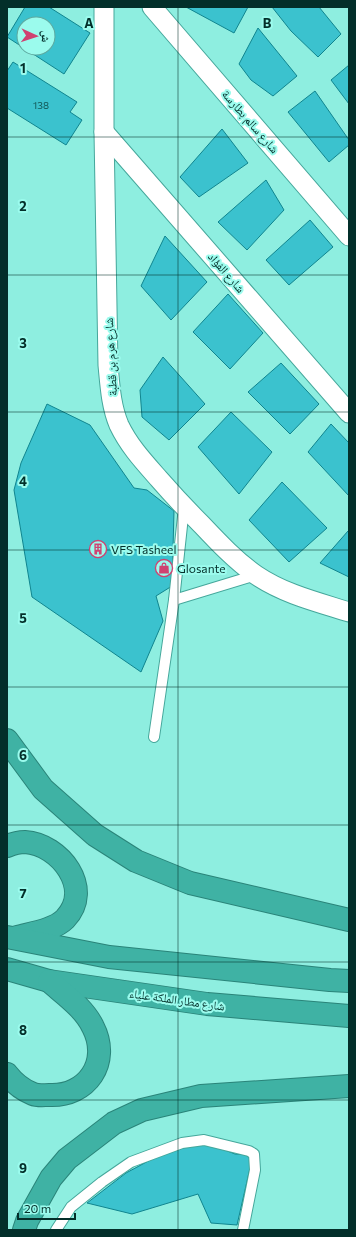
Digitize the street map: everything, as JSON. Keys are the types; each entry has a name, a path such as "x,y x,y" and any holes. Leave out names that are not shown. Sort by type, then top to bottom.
{"highway":[{"path":"7,740 43,789 95,835 136,861 190,883 349,920"},
{"path":"7,846 24,842 46,848 56,854 66,864 72,875 77,899 74,907 65,920 42,930 8,938"},
{"path":"8,938 109,957 349,981"},
{"name":"شارع مطار الملكة علياء","path":"7,969 49,981 208,1004 349,1016"},
{"path":"7,1074 14,1083 34,1095 56,1096 72,1092 90,1079 99,1060 99,1042 94,1027 84,1011 49,981"},
{"path":"24,1230 27,1221 51,1178 67,1159 114,1123 142,1110 201,1096 349,1086"}],"street":[{"name":"شارع هرم بن قطبة","path":"104,7 104,132 108,366 111,398 117,420 126,439 143,461 184,507 234,558 256,575 296,596 349,612"},
{"name":"شارع سالم بطارسة","path":"152,7 349,236"},
{"name":"شارع الفؤاد","path":"104,132 349,413"}],"lane":[{"path":"154,737 174,600 184,507"},
{"path":"174,600 256,575"},
{"path":"56,1230 71,1206 131,1162 182,1143 204,1140 249,1151 254,1154 255,1170 243,1230"}],"building":[{"path":"25,7 49,7 90,33 64,74 36,56 56,56 56,16 20,16"},
{"path":"186,7 248,7 234,33"},
{"path":"272,7 319,7 341,34 318,57 291,31"},
{"path":"16,22 16,43 7,37"},
{"path":"258,28 297,76 273,96 251,80 239,64"},
{"path":"13,62 77,102 70,112 82,120 66,145 7,108 7,71"},
{"path":"349,65 349,104 331,80"},
{"path":"315,91 349,140 349,145 329,162 288,112"},
{"path":"222,129 248,163 199,197 180,177"},
{"path":"266,180 284,210 247,250 218,222"},
{"path":"310,220 333,247 289,285 266,260"},
{"path":"165,236 207,282 171,320 141,286"},
{"path":"228,294 263,333 230,369 193,332"},
{"path":"163,357 205,404 169,440 142,417 140,390"},
{"path":"281,363 319,404 290,434 248,392"},
{"name":"VFS Tasheel","path":"47,404 90,425 134,488 147,490 174,511 172,586 156,596 163,621 141,672 32,597 14,490 21,463"},
{"path":"231,412 272,452 239,494 198,447"},
{"path":"331,424 349,443 349,496 308,452"},
{"path":"282,482 327,528 289,562 249,520"},
{"path":"348,531 349,532 349,577 320,563"},
{"path":"205,1142 235,1154 253,1155 237,1225 211,1223 198,1194 132,1214 87,1203 126,1173 167,1151"}],"place":[{"name":"VFS Tasheel","path":"98,549"},
{"name":"Glosante","path":"164,568"}]}
